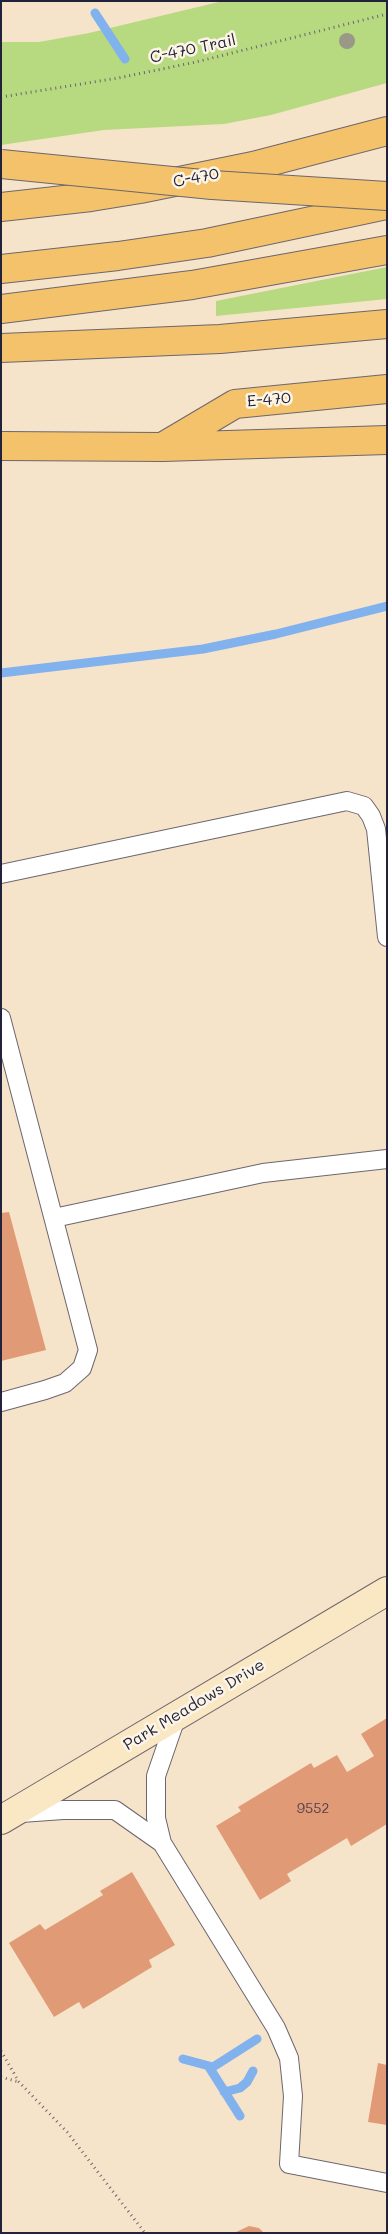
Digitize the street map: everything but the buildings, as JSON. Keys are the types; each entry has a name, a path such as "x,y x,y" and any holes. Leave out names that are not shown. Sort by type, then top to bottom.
{"highway":[{"name":"C-470","path":"1,207 91,197 140,189 253,166 387,131"},
{"path":"1,164 212,185 387,196"},
{"path":"1,269 188,246 282,229 387,205"},
{"path":"1,309 192,285 387,250"},
{"path":"1,348 211,340 387,324"},
{"name":"E-470","path":"163,447 235,404 387,389"},
{"path":"1,446 163,447 387,440"}],"main road":[{"name":"Park Meadows Drive","path":"7,1817 387,1591"}],"lane":[{"path":"1,874 347,801 364,806 371,816 376,829 387,937"},
{"path":"1,1018 88,1350 82,1368 65,1383 1,1402"},
{"path":"54,1218 263,1173 387,1159"},
{"path":"177,1715 156,1776 156,1818 162,1843 276,2028 289,2058 293,2096 289,2164 387,2183"},
{"path":"7,1817 63,1810 115,1810 162,1843"}],"path":[{"name":"C-470 Trail","path":"1,97 118,78 196,62 387,14"},
{"path":"1,2051 19,2082 67,2132 144,2233"},
{"path":"1,2077 19,2082"}],"green space":[{"path":"223,1 387,1 387,83 271,115 224,124 104,130 1,145 1,42 39,42 89,33"},
{"path":"387,267 387,299 216,316 216,301"}],"waterway":[{"path":"95,13 125,59"},
{"path":"1,673 203,649 276,634 387,606"},
{"path":"183,2059 213,2067 257,2039"},
{"path":"209,2067 240,2116"},
{"path":"224,2092 240,2088 247,2082 253,2071"}]}
